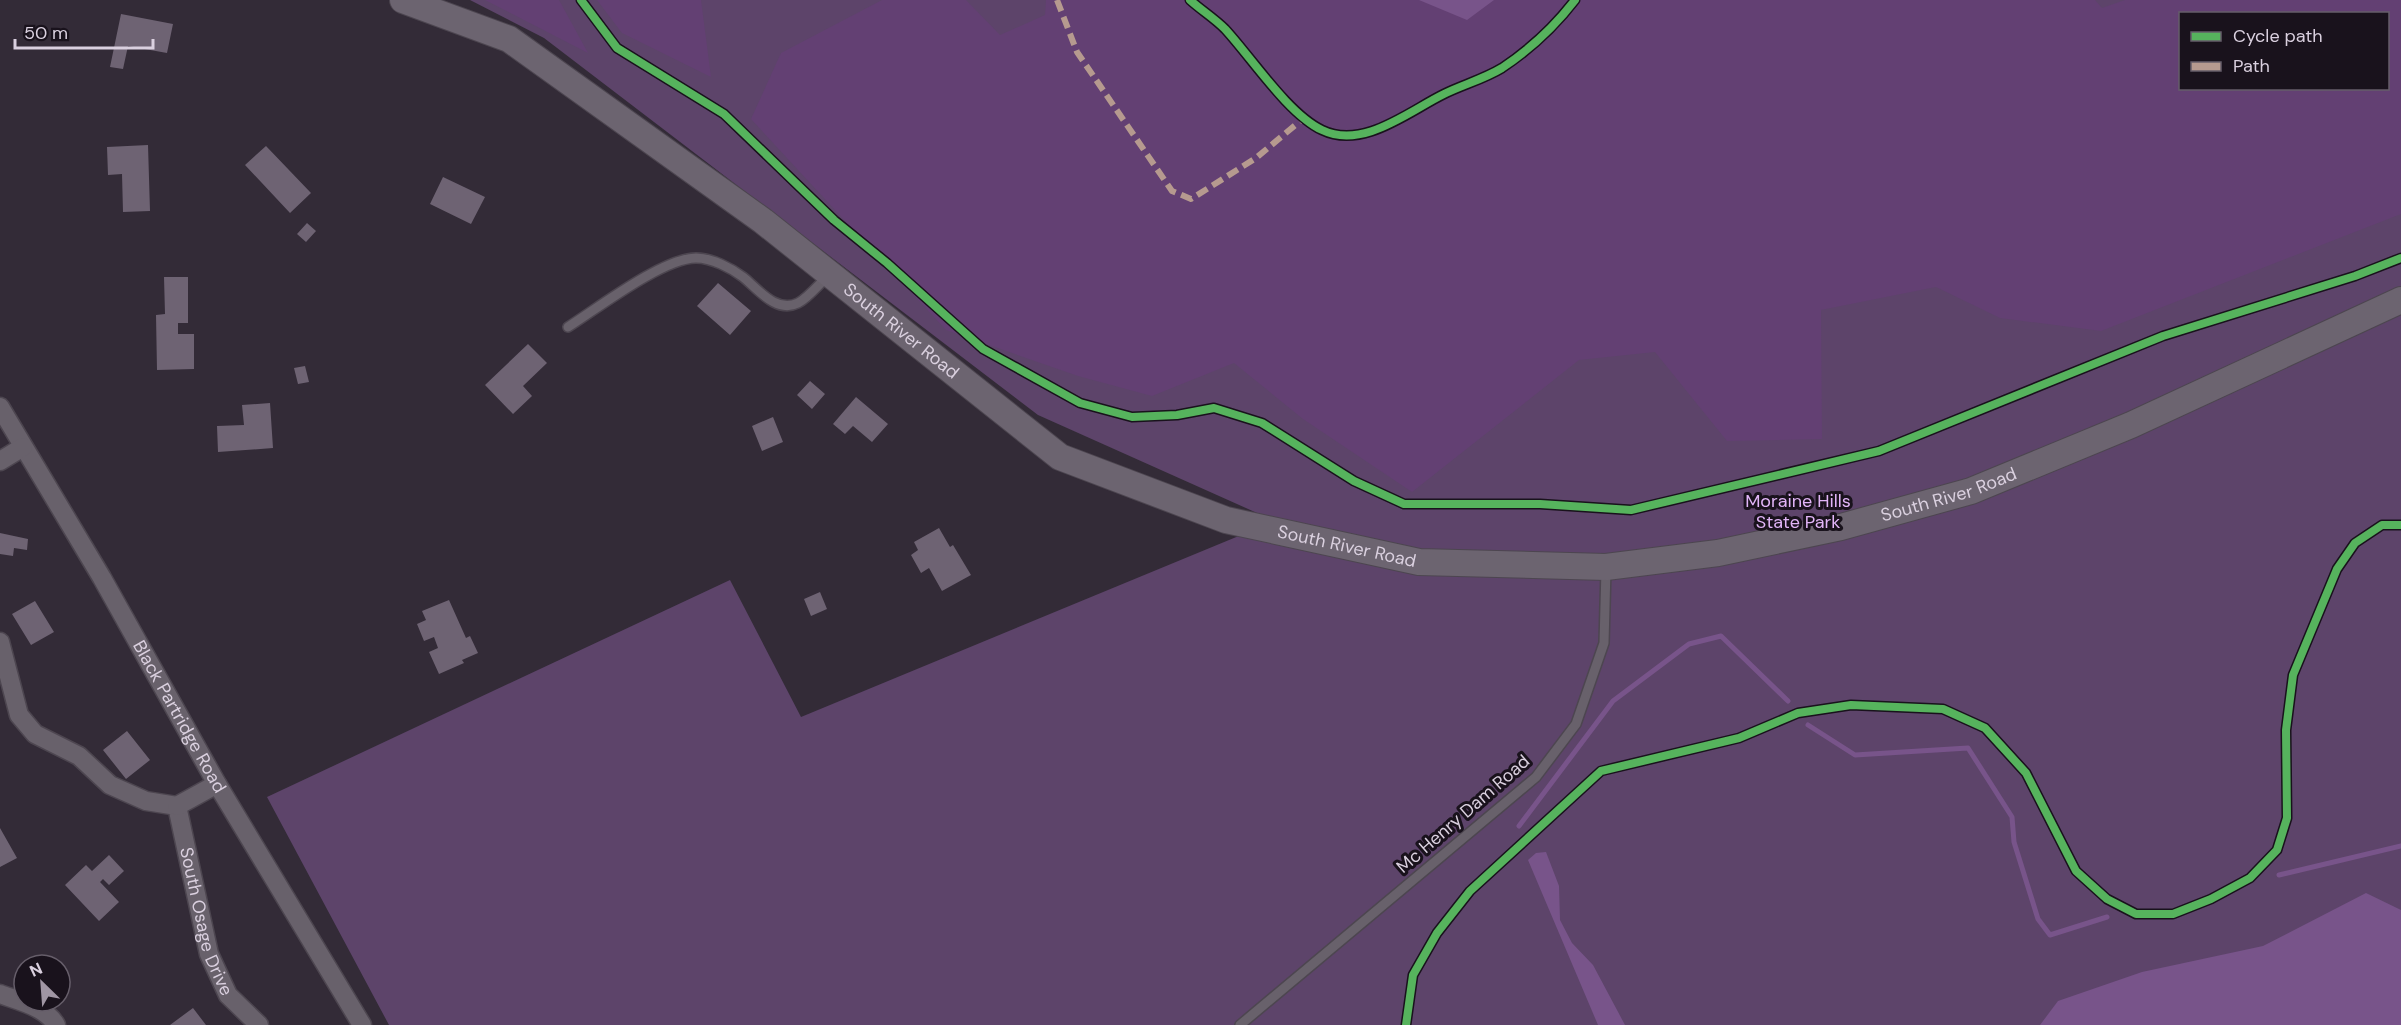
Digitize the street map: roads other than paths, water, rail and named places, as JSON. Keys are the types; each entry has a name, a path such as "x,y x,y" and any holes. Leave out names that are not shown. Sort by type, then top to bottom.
{"street":[{"name":"South River Road","path":"403,0 509,39 764,221 1060,457 1226,520 1419,562 1606,567 1718,553 1841,527 1971,491 2131,424 2401,300"},
{"name":"Black Partridge Road","path":"0,407 102,579 217,784 362,1025"},
{"path":"0,461 23,447"},
{"path":"0,642 19,715 35,734 79,756 111,785 146,801 177,806 217,784"},
{"name":"South Osage Drive","path":"177,806 209,954 228,995 259,1025"},
{"path":"0,994 29,1004 52,1019 56,1025"}],"lane":[{"path":"568,327 663,267 696,258 720,264 742,276 769,300 788,305 798,303 830,274"},
{"name":"Mc Henry Dam Road","path":"1240,1025 1536,777 1576,724 1604,643 1606,567"}],"waterway":[{"path":"1519,826 1613,701 1689,644 1721,636 1788,701"},
{"path":"1808,725 1855,755 1968,748 2012,817 2014,842 2038,919 2050,935 2107,917"},
{"path":"2279,875 2401,846"}],"park label":[{"name":"Moraine Hills State Park","path":"1798,511"}]}
